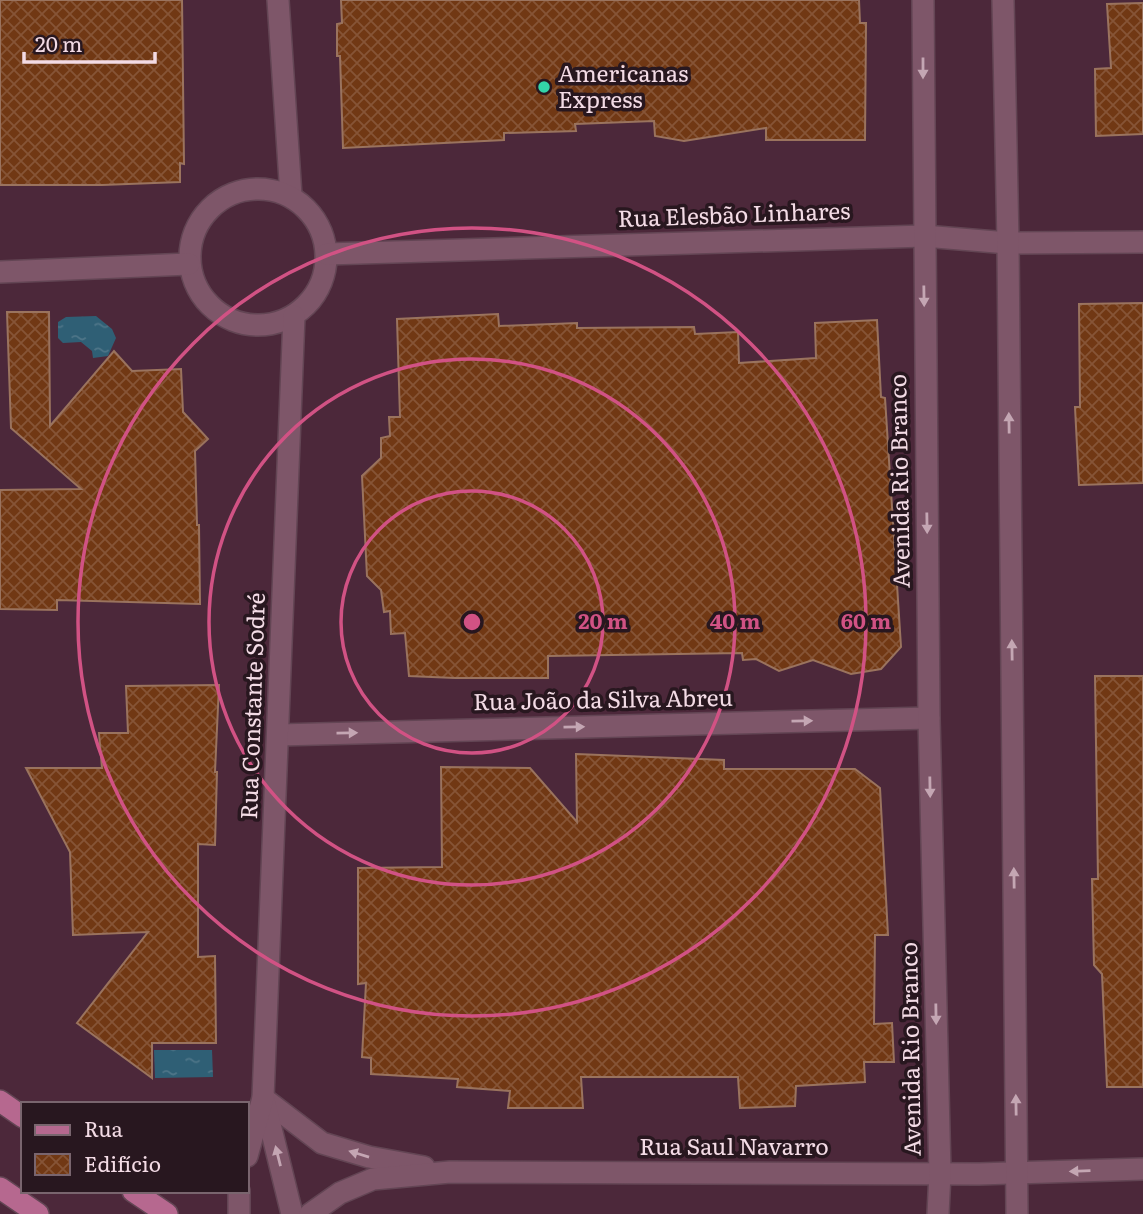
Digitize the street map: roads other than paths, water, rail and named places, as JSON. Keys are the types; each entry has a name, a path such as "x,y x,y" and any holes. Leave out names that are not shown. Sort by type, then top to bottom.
{"main road":[{"path":"0,1101 21,1116"},
{"path":"0,1188 38,1214"},
{"path":"136,1193 167,1214"}],"street":[{"path":"278,0 290,196"},
{"name":"Avenida Rio Branco","path":"923,0 929,718 940,1174 938,1214"},
{"path":"1003,0 1017,1214"},
{"path":"254,187 290,196 310,211 322,231 327,254 323,279 312,300 294,316 268,326 240,324 215,311 197,290 189,264 195,227 219,200 254,187"},
{"name":"Rua Elesbão Linhares","path":"327,254 924,236 1007,243 1143,242"},
{"path":"0,272 189,264"},
{"name":"Rua Constante Sodré","path":"248,1152 263,1098 294,316"},
{"name":"Rua João da Silva Abreu","path":"279,734 929,718"},
{"name":"Rua Saul Navarro","path":"263,1098 323,1143 369,1157 450,1172"},
{"name":"Rua Constante Sodré","path":"263,1098 292,1214"},
{"name":"Rua Saul Navarro","path":"310,1214 340,1194 373,1179 450,1172 1017,1174 1143,1169"},
{"path":"239,1193 239,1214"}],"water":[{"path":"96,316 112,329 116,338 108,356 93,358 92,351 81,342 63,343 58,338 58,322 66,317"},
{"path":"154,1050 212,1050 213,1077 155,1078"}],"place":[{"name":"Americanas Express","path":"544,87"}]}
